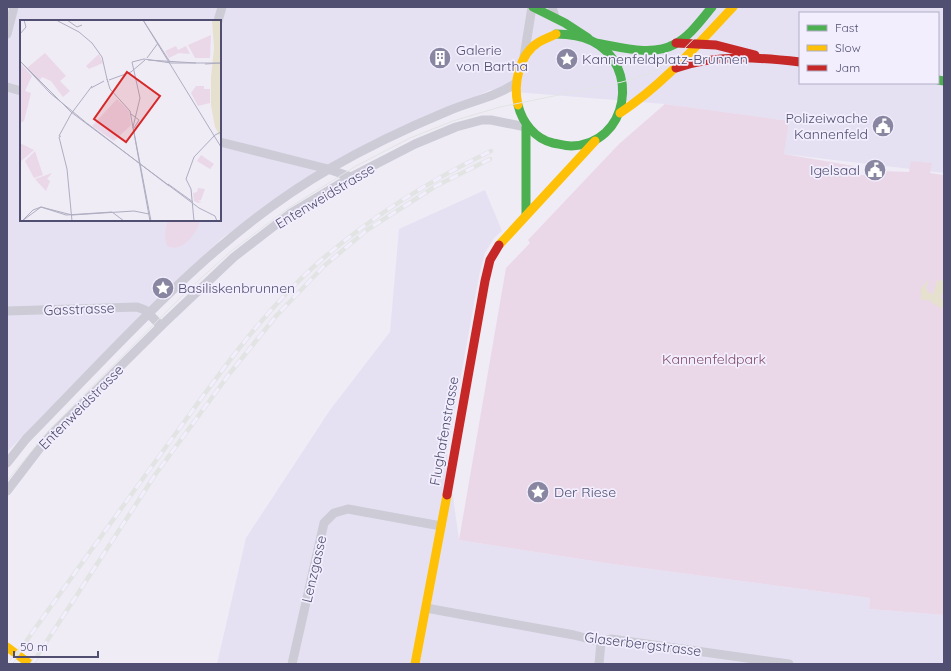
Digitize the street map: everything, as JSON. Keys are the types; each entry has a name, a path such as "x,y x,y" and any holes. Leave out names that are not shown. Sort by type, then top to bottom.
{"main road":[{"path":"532,7 555,17 596,43 610,54 620,71 623,94 620,112"},
{"path":"676,43 712,7"},
{"path":"526,127 540,138 554,145 573,146 594,141 607,130 620,112 641,99 675,68 733,7"},
{"path":"526,215 526,127 517,104 516,84 524,57 539,42 548,36 556,34 574,35 596,43 654,50 662,49 676,43 700,42 732,47 766,58"},
{"path":"675,68 692,62 712,58 766,58 799,62"},
{"name":"Flughafenstrasse","path":"415,664 490,260 507,236 594,141"},
{"path":"7,647 30,664"}],"street":[{"path":"7,34 14,7"},
{"path":"218,20 222,7"},
{"path":"524,57 532,7"},
{"path":"552,7 555,17"},
{"name":"Entenweidstrasse","path":"7,463 26,439 179,283 224,244 281,200 328,169 405,129 450,110 498,94 516,84"},
{"path":"7,87 20,91"},
{"name":"Entenweidstrasse","path":"7,491 46,440 161,326 234,257 291,213 351,177 415,144 472,122 491,120 526,127"},
{"path":"221,142 328,169 351,177"},
{"name":"Gasstrasse","path":"7,311 137,307 161,326"},
{"name":"Lenzgasse","path":"292,664 324,523 334,513 348,509 440,526"},
{"name":"Glaserbergstrasse","path":"426,608 574,635 601,642 611,639 789,664"},
{"path":"599,664 601,642"}],"shaded area":[{"path":"7,7 944,7 944,173 784,154 788,121 665,104 490,90 327,166 222,238 7,452"},
{"path":"485,190 502,231 494,238 485,253 479,276 447,453 459,540 612,564 870,598 869,609 944,615 944,664 217,664 246,538 330,410 390,332 399,229"},
{"path":"929,279 926,288 928,292 933,294 937,281 944,280 944,294 940,297 944,299 944,307 940,308 929,300 921,300 921,288"}],"green space":[{"name":"Kannenfeldpark","path":"665,104 789,121 784,154 854,166 853,174 881,177 882,171 909,172 911,161 932,163 930,173 943,175 944,169 944,615 869,609 870,598 612,564 459,540 506,268 530,243 528,240 619,144"},
{"path":"168,221 200,221 193,236 178,247 173,248 167,246 165,239"}],"tram line":[{"path":"7,481 49,430 187,291 230,252 287,209 356,166 410,138 453,121 500,107 622,82 651,73 677,56 725,7"}],"railway":[{"path":"10,664 205,393 241,346 278,302 320,261 381,214 423,187 491,151"},
{"path":"32,664 155,475 230,373 277,315 324,266 367,230 436,186 490,159"}],"traffic: fast":[{"path":"533,7 565,23 588,38"},
{"path":"596,43 636,50 656,50 666,48 686,37 712,7"},
{"path":"518,105 523,118 535,134 546,141 566,146 591,142 606,133 616,119 622,102 622,85 618,67 608,52 592,41 583,37 556,34"},
{"path":"939,80 944,81"},
{"path":"526,127 526,215"}],"traffic: slow":[{"path":"620,113 666,77 733,7"},
{"path":"518,105 516,88 522,62 532,47 556,34"},
{"path":"499,245 595,141"},
{"path":"415,664 447,495"},
{"path":"7,647 30,664"}],"traffic: jam":[{"path":"676,43 716,45 755,55"},
{"path":"676,68 707,60 737,58 799,62"},
{"path":"447,495 485,281 490,260 499,245"}],"place":[{"name":"Galerie von Bartha","path":"440,58"},
{"name":"Kannenfeldplatz-Brunnen","path":"567,59"},
{"name":"Polizeiwache Kannenfeld","path":"883,126"},
{"name":"Igelsaal","path":"875,170"},
{"name":"Basiliskenbrunnen","path":"163,288"},
{"name":"Der Riese","path":"538,492"}]}
